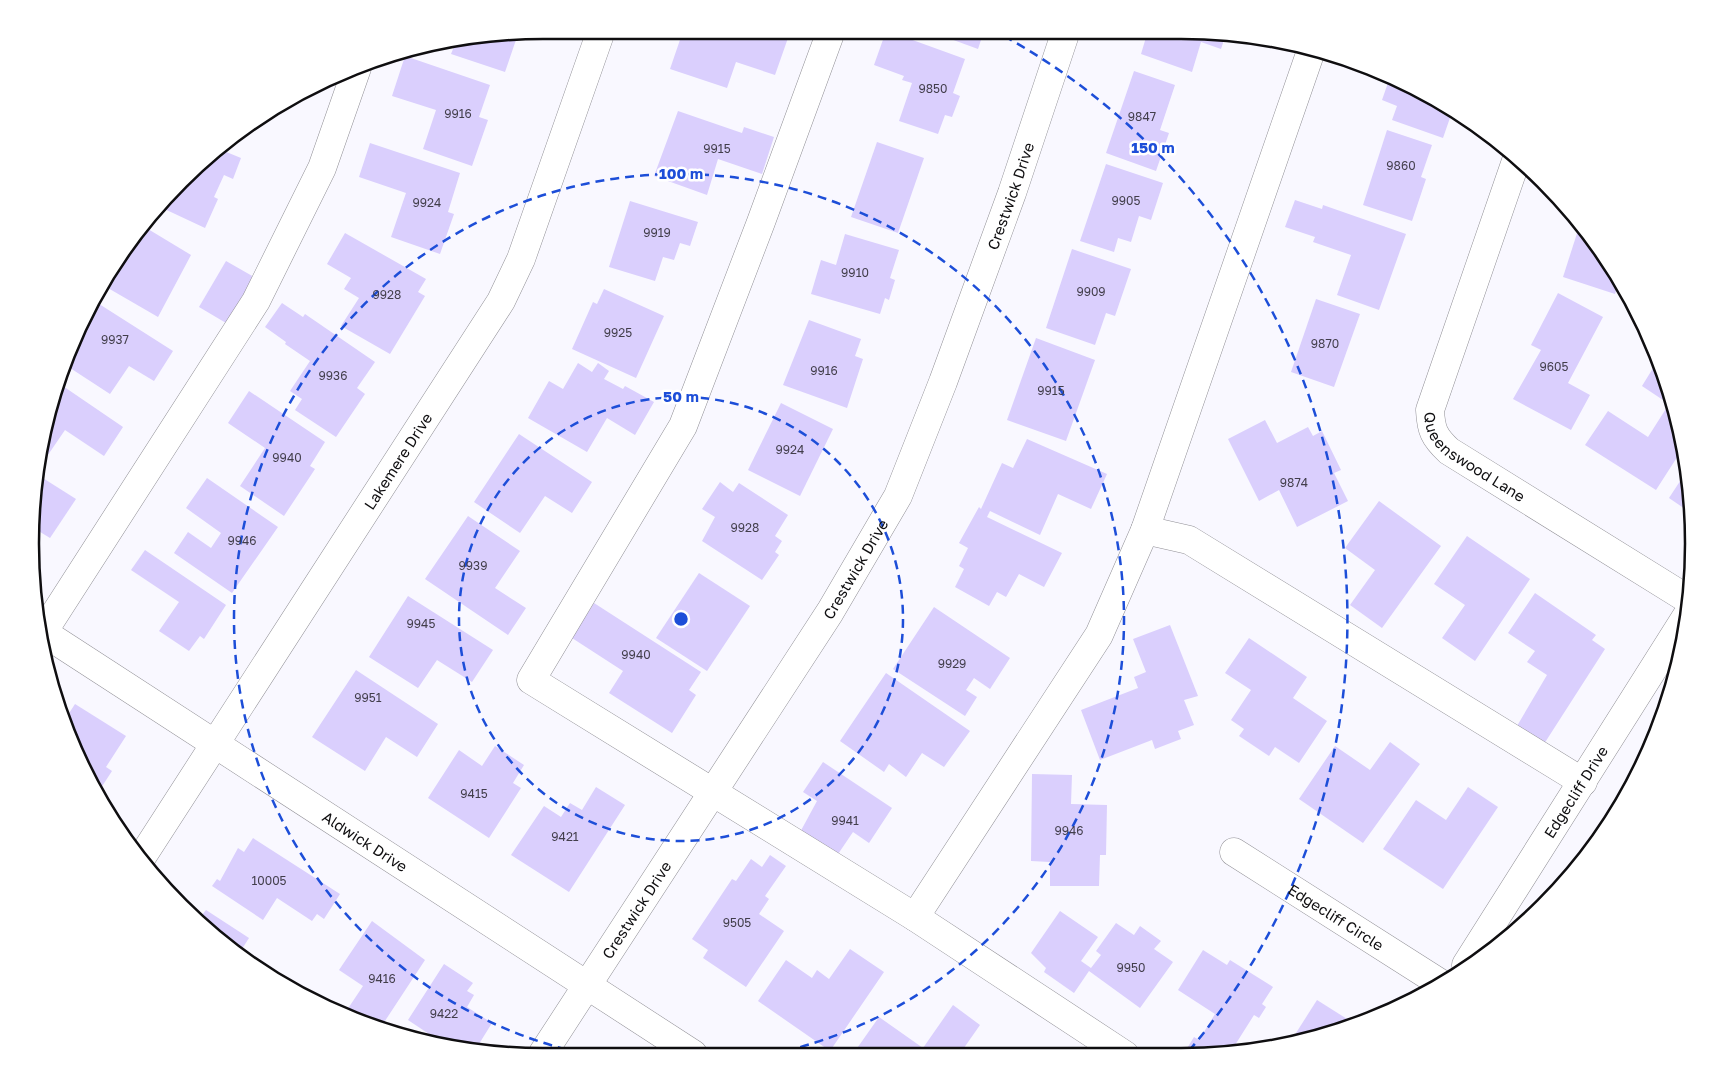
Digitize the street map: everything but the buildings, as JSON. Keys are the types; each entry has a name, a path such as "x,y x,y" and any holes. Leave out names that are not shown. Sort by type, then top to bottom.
{"street":[{"name":"Lakemere Drive","path":"145,853 501,301 522,260 598,39"},
{"path":"828,39 683,426 531,680 914,917 1113,1048"},
{"name":"Crestwick Drive","path":"546,1048 830,612 898,496 943,382 1012,193 1063,39"},
{"path":"914,917 1099,635 1145,530 1309,56"},
{"path":"45,624 256,301 322,168 354,75"},
{"name":"Queenswood Lane","path":"1514,165 1430,410 1431,428 1438,441 1449,451 1682,596"},
{"path":"1145,530 1189,540 1583,782"},
{"name":"Edgecliff Drive","path":"1472,955 1678,630"},
{"name":"Aldwick Drive","path":"47,637 684,1048"},
{"name":"Edgecliff Circle","path":"1234,852 1436,979"}]}
